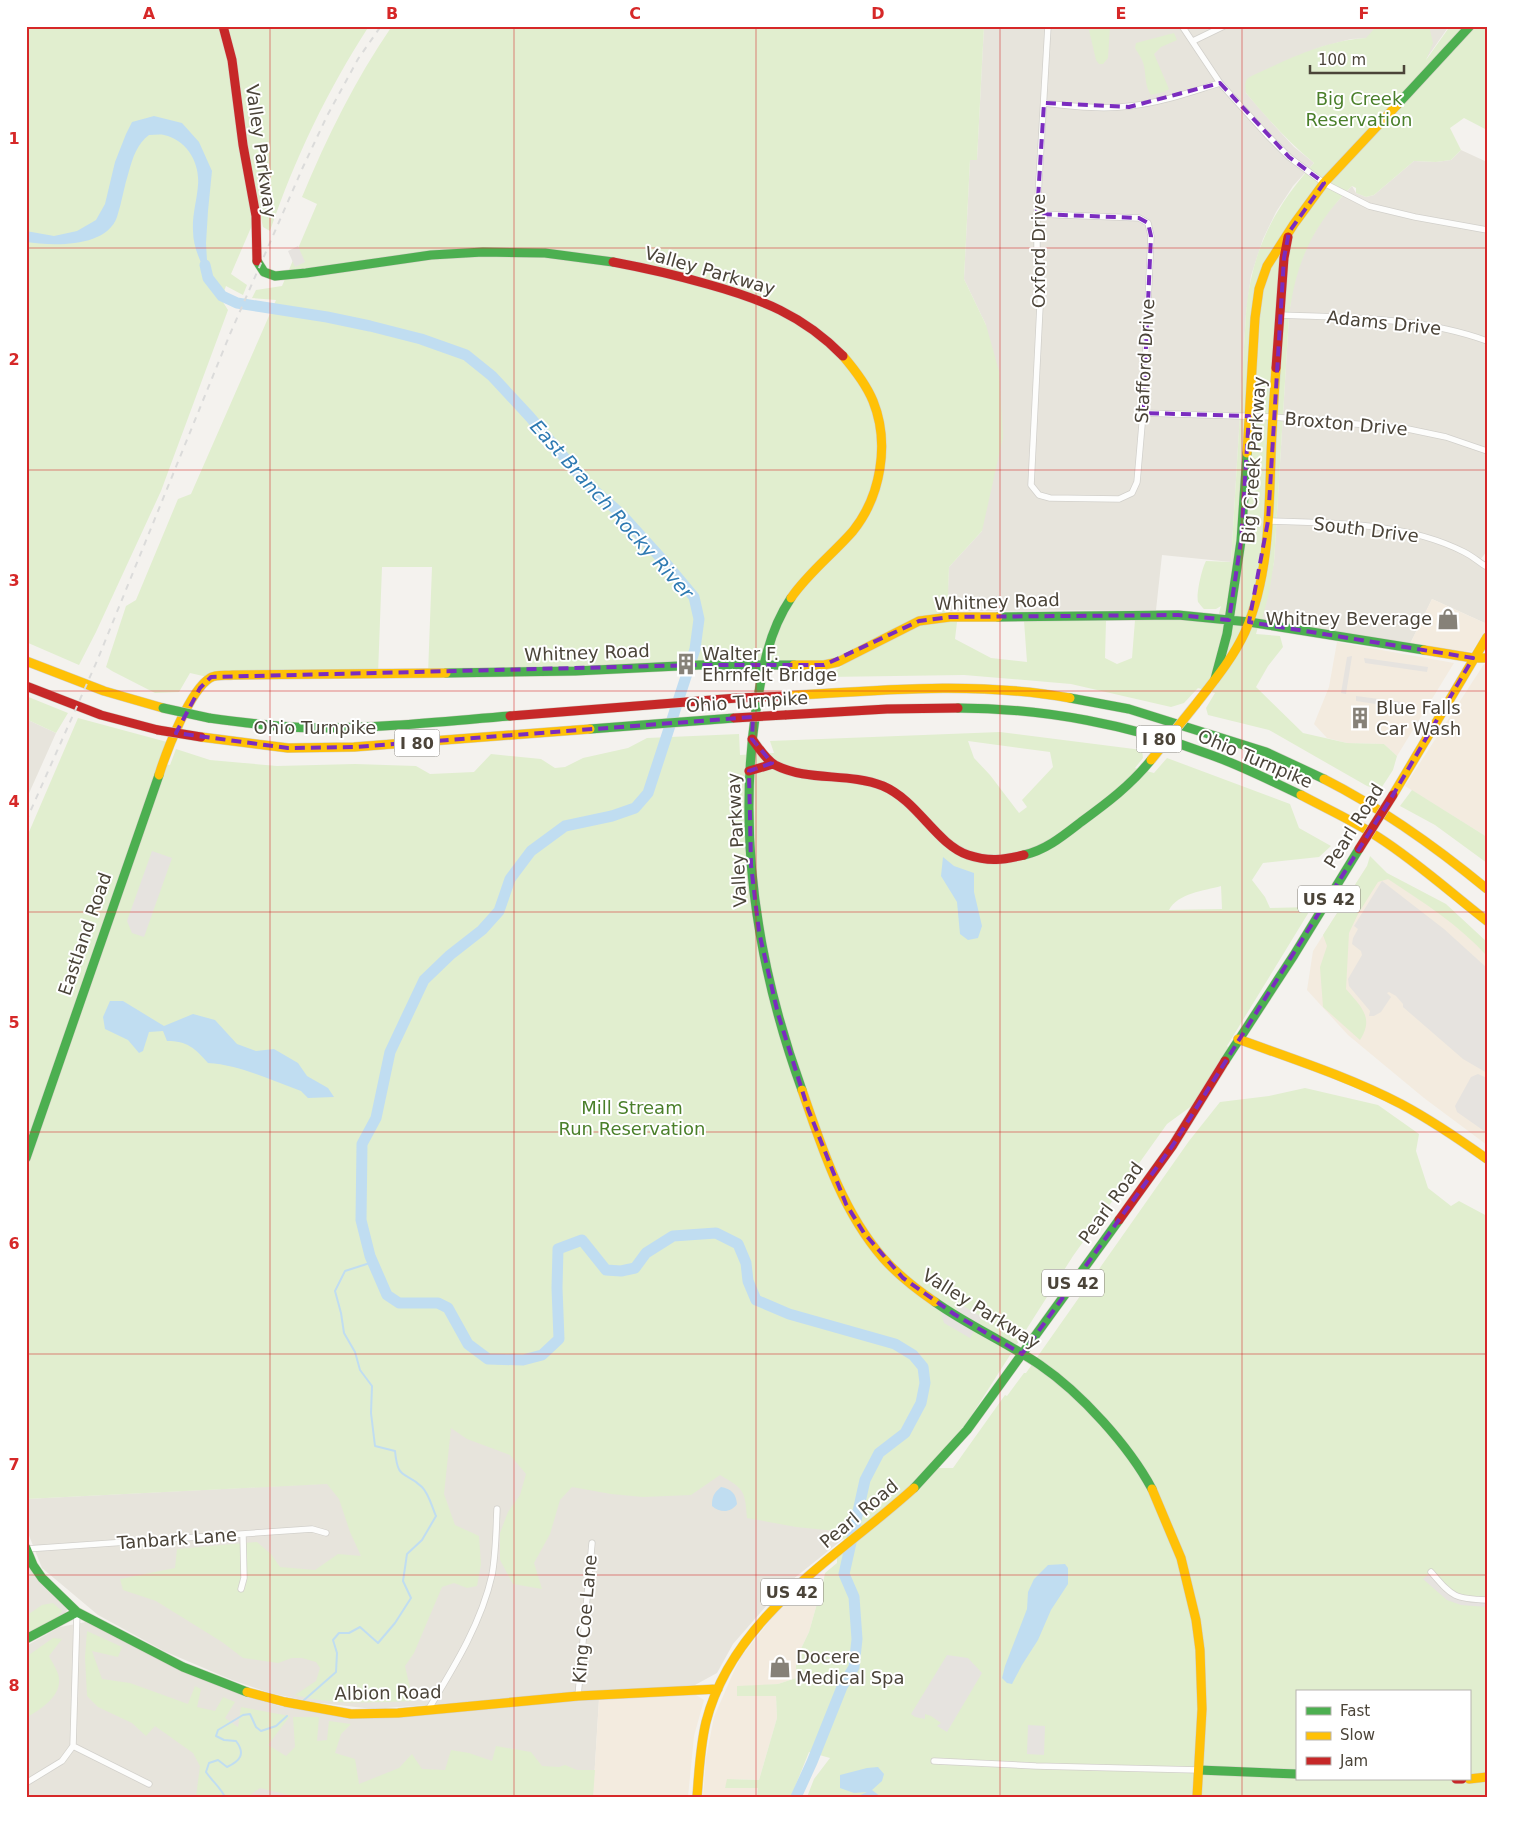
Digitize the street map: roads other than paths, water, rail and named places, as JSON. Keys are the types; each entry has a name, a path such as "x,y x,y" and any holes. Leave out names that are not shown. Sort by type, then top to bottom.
{"main road":[{"name":"Valley Parkway","path":"223,26 232,60 243,145 256,216 256,260 264,272 275,276 293,275 452,253 545,253 640,266 768,303 816,331 838,350 856,370 869,390 880,420 882,454 875,495 856,528 799,587 775,625 768,644 753,721 748,771 751,864 759,932 768,975 808,1110 846,1204 864,1233 884,1259 903,1278 930,1299 1022,1354 1064,1384 1088,1407 1122,1446 1148,1482 1182,1558 1195,1610 1202,1679 1200,1770 1197,1797"},
{"name":"Big Creek Parkway","path":"1215,679 1221,661 1229,620 1241,541 1259,289 1267,266 1324,183 1470,26"},
{"name":"Big Creek Parkway","path":"773,764 805,775 851,779 882,786 906,800 952,847 968,855 999,861 1038,852 1119,794 1138,776 1215,679 1249,622 1264,556 1268,521 1284,258 1289,232"},
{"name":"Whitney Road","path":"180,723 200,688 211,677 233,675 575,671 699,665 824,666 838,662 920,621 950,617 1178,615 1249,622 1473,658 1487,658"},
{"name":"Pearl Road","path":"697,1797 702,1739 718,1689 740,1647 760,1621 779,1602 913,1489 967,1430 1173,1145 1393,795 1487,637"},
{"name":"Ohio Turnpike","path":"26,661 104,691 163,708 209,718 257,724 317,728 363,727 707,700 897,689 966,688 1046,694 1129,709 1266,752 1326,780 1389,815 1444,854 1487,889"},
{"name":"Ohio Turnpike","path":"26,686 101,715 158,730 288,748 354,747 734,718 924,708 990,710 1057,716 1126,729 1199,750 1267,779 1378,836 1487,921"},
{"name":"Eastland Road","path":"26,1158 163,761 180,723"},
{"path":"748,771 773,764 752,738"},
{"path":"1238,1040 1309,1065 1386,1097 1432,1121 1487,1159"},
{"path":"26,1548 33,1565 42,1578 78,1612 26,1639"},
{"name":"Albion Road","path":"78,1612 183,1667 243,1691 285,1702 351,1714 428,1710 578,1696 718,1689"},
{"path":"1200,1770 1296,1774"},
{"path":"1470,1779 1487,1777"}],"street":[{"name":"Oxford Drive","path":"1031,476 1042,266 1037,247 1037,214 1048,26"},
{"path":"1182,26 1220,83 1289,157 1324,183 1369,206 1415,217 1487,230"},
{"path":"1193,41 1224,26"},
{"path":"1044,103 1098,108 1129,107 1156,102 1220,83"},
{"name":"Stafford Drive","path":"1031,476 1031,485 1039,495 1050,498 1119,500 1132,493 1137,482 1143,413 1151,236 1148,223 1139,218 1037,214"},
{"name":"Adams Drive","path":"1280,315 1406,322 1446,329 1487,341"},
{"name":"Broxton Drive","path":"1143,413 1273,417 1403,428 1446,437 1487,451"},
{"name":"South Drive","path":"1268,521 1337,524 1392,530 1427,538 1455,548 1487,567"},
{"path":"428,1710 474,1629 486,1597 496,1545 497,1509"},
{"name":"Tanbark Lane","path":"26,1548 312,1529 326,1533"},
{"path":"241,1589 244,1578 243,1534"},
{"name":"King Coe Lane","path":"578,1696 592,1543"},
{"path":"1431,1572 1450,1594 1462,1599 1487,1600"},
{"path":"26,1783 62,1761 73,1746 78,1612"},
{"path":"73,1746 149,1784"},
{"path":"934,1761 1036,1766 1200,1770"}],"water":[{"path":"154,116 182,123 199,142 212,171 206,243 208,278 193,237 193,219 198,185 197,169 185,147 164,135 149,135 138,147 117,217 111,227 102,235 78,243 50,244 26,242 26,231 54,236 77,231 96,220 105,204 115,162 132,122"},
{"path":"943,857 954,866 974,873 974,892 982,926 978,938 968,940 960,934 957,902 941,876"},
{"path":"110,1001 123,1001 164,1026 193,1014 215,1020 237,1044 256,1051 274,1049 298,1063 307,1076 328,1088 334,1097 308,1098 301,1091 255,1074 220,1064 208,1063 190,1046 180,1042 167,1041 163,1031 149,1032 143,1051 139,1053 128,1040 105,1029 103,1017"},
{"path":"721,1487 730,1490 734,1494 737,1504 732,1509 718,1510 712,1506 714,1495"},
{"path":"1065,1564 1068,1568 1068,1584 1051,1610 1038,1640 1012,1684 1007,1683 1002,1678 1005,1666 1027,1609 1028,1592 1034,1579 1048,1565"},
{"path":"878,1767 884,1774 882,1781 872,1790 881,1797 856,1797 867,1792 854,1793 840,1788 840,1775"}],"waterway":[{"name":"East Branch Rocky River","path":"205,265 208,278 222,296 237,303 327,317 370,326 421,339 466,355 492,376 586,483 620,513 694,597 699,619 695,649 648,793 635,808 612,816 565,826 531,851 510,879 499,911 482,930 450,955 424,980 390,1052 376,1118 362,1144 361,1220 370,1256 387,1295 399,1303 438,1303 448,1308 468,1344 488,1359 523,1360 542,1355 559,1339 558,1249 582,1240 606,1270 621,1271 635,1268 646,1253 673,1236 716,1233 738,1244 746,1263 748,1281 756,1300 789,1314 895,1344 913,1355 923,1367 925,1383 921,1403 905,1433 879,1453 865,1480 844,1574 854,1597 857,1639 854,1667 842,1687 796,1797"},
{"path":"303,1701 336,1672 337,1653 333,1640 339,1633 349,1633 360,1627 378,1643 395,1623 411,1598 403,1581 407,1554 422,1540 436,1516 422,1487 400,1472 395,1451 375,1446 371,1413 372,1386 360,1370 355,1352 344,1333 335,1291 345,1271 373,1262"},
{"path":"225,1797 206,1772 209,1763 218,1760 227,1767 232,1765 240,1757 241,1750 236,1741 224,1740 216,1736 218,1730 243,1715 250,1714 256,1727 261,1731 276,1726 287,1716"}],"railway":[{"path":"26,821 97,661 230,334 303,167 327,116 358,59 381,26"}],"place":[{"name":"Whitney Beverage","path":"1448,619"},
{"name":"Walter F. Ehrnfelt Bridge","path":"686,664"},
{"name":"Blue Falls Car Wash","path":"1360,718"},
{"name":"Docere Medical Spa","path":"780,1667"}],"park label":[{"name":"Big Creek Reservation","path":"1359,109"},
{"name":"Mill Stream Run Reservation","path":"632,1118"}]}
